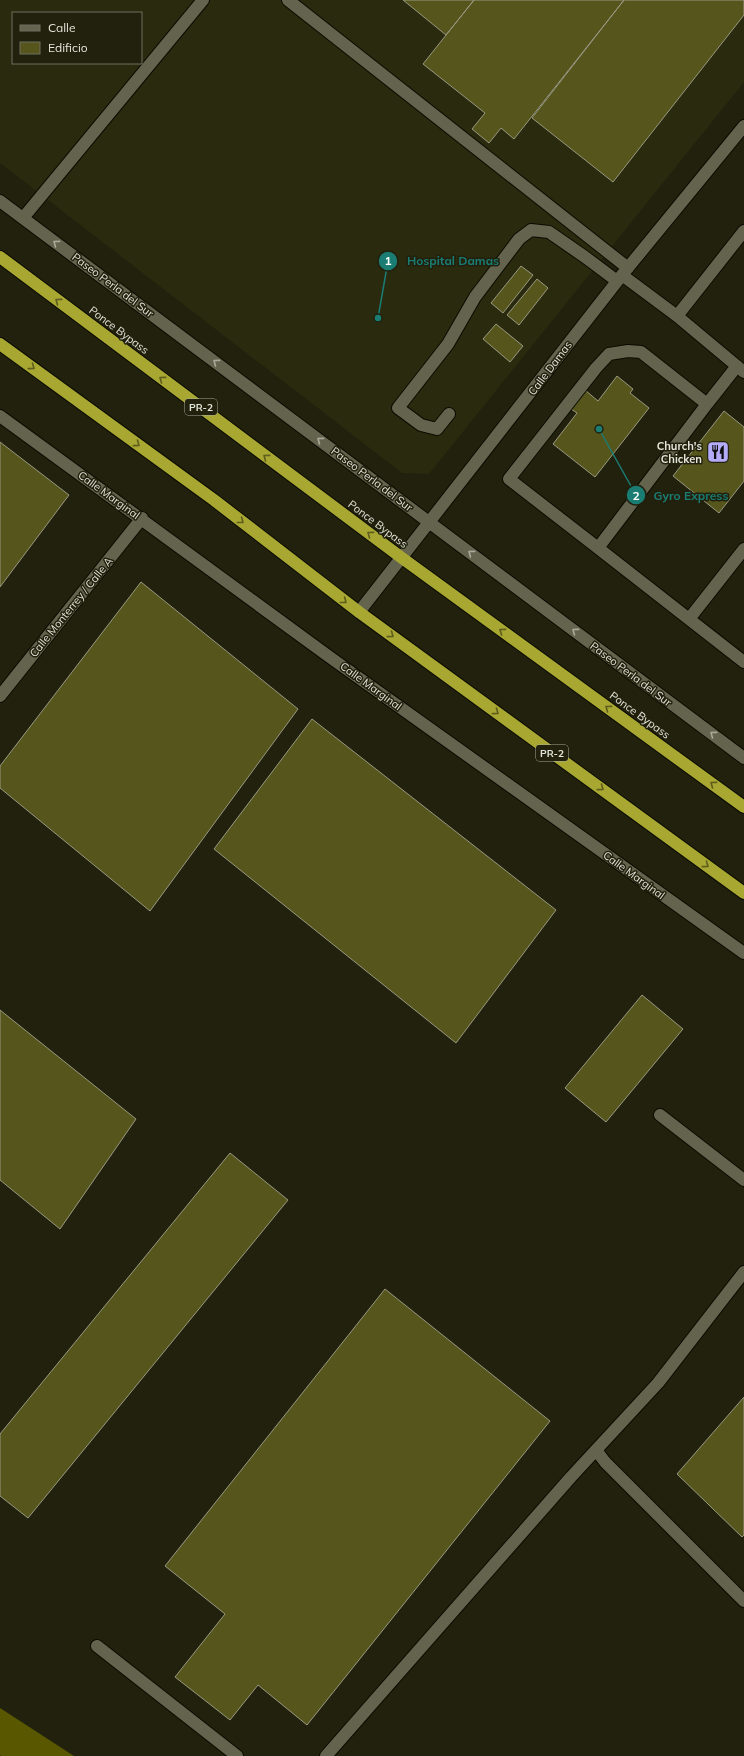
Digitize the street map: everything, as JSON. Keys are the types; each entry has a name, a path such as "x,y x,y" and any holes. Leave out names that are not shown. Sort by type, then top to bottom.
{"highway":[{"name":"Ponce Bypass","path":"0,257 402,558 744,807"},
{"name":"PR-2","path":"0,344 214,500 359,612 744,893"}],"street":[{"path":"23,218 203,0"},
{"path":"288,0 622,275 677,316 741,369 707,404 598,548"},
{"name":"Calle Damas","path":"359,612 622,275 744,126"},
{"name":"Paseo Perla del Sur","path":"0,201 744,758"},
{"path":"449,414 437,429 421,425 398,408 448,344 475,297 519,239 531,230 549,232 586,257 622,275"},
{"path":"677,316 744,231"},
{"path":"707,404 641,352 628,351 609,354 596,368 509,479 744,662"},
{"name":"Calle Marginal","path":"0,416 338,662 744,953"},
{"name":"Calle Monterrey / Calle A","path":"0,696 142,518"},
{"path":"689,620 744,549"},
{"path":"660,1115 744,1180"},
{"path":"326,1756 596,1450 658,1383 744,1272"},
{"path":"596,1450 605,1462 744,1601"},
{"path":"97,1646 237,1756"}],"shaded area":[{"path":"0,0 744,0 744,82 429,474 402,473 0,163"},
{"path":"0,1708 74,1756 1,1756"}],"building":[{"path":"403,0 474,0 446,35"},
{"path":"474,0 624,0 514,139 501,128 489,143 472,129 485,113 423,64"},
{"path":"624,0 744,0 744,15 613,182 532,118"},
{"path":"521,266 533,275 503,313 491,303"},
{"path":"537,279 548,288 519,325 507,315"},
{"path":"496,324 523,346 510,362 483,339"},
{"path":"617,376 633,389 630,393 649,408 595,477 553,444 577,413 571,409 585,390 598,401"},
{"name":"Church's Chicken","path":"724,411 744,427 744,481 719,513 673,476"},
{"path":"0,442 69,495 0,587"},
{"path":"141,582 298,709 150,911 0,788 0,766"},
{"path":"312,719 556,910 456,1043 214,849"},
{"path":"642,995 683,1029 606,1122 565,1088"},
{"path":"0,1010 136,1119 60,1229 0,1180"},
{"path":"230,1153 288,1200 28,1518 0,1496 0,1434"},
{"path":"385,1289 550,1421 307,1725 258,1685 230,1720 175,1677 225,1614 165,1566"},
{"path":"744,1397 744,1535 742,1537 677,1474"}],"place":[{"name":"Hospital Damas","path":"378,318"},
{"name":"Gyro Express","path":"599,429"},
{"name":"Church's Chicken","path":"718,452"}]}
